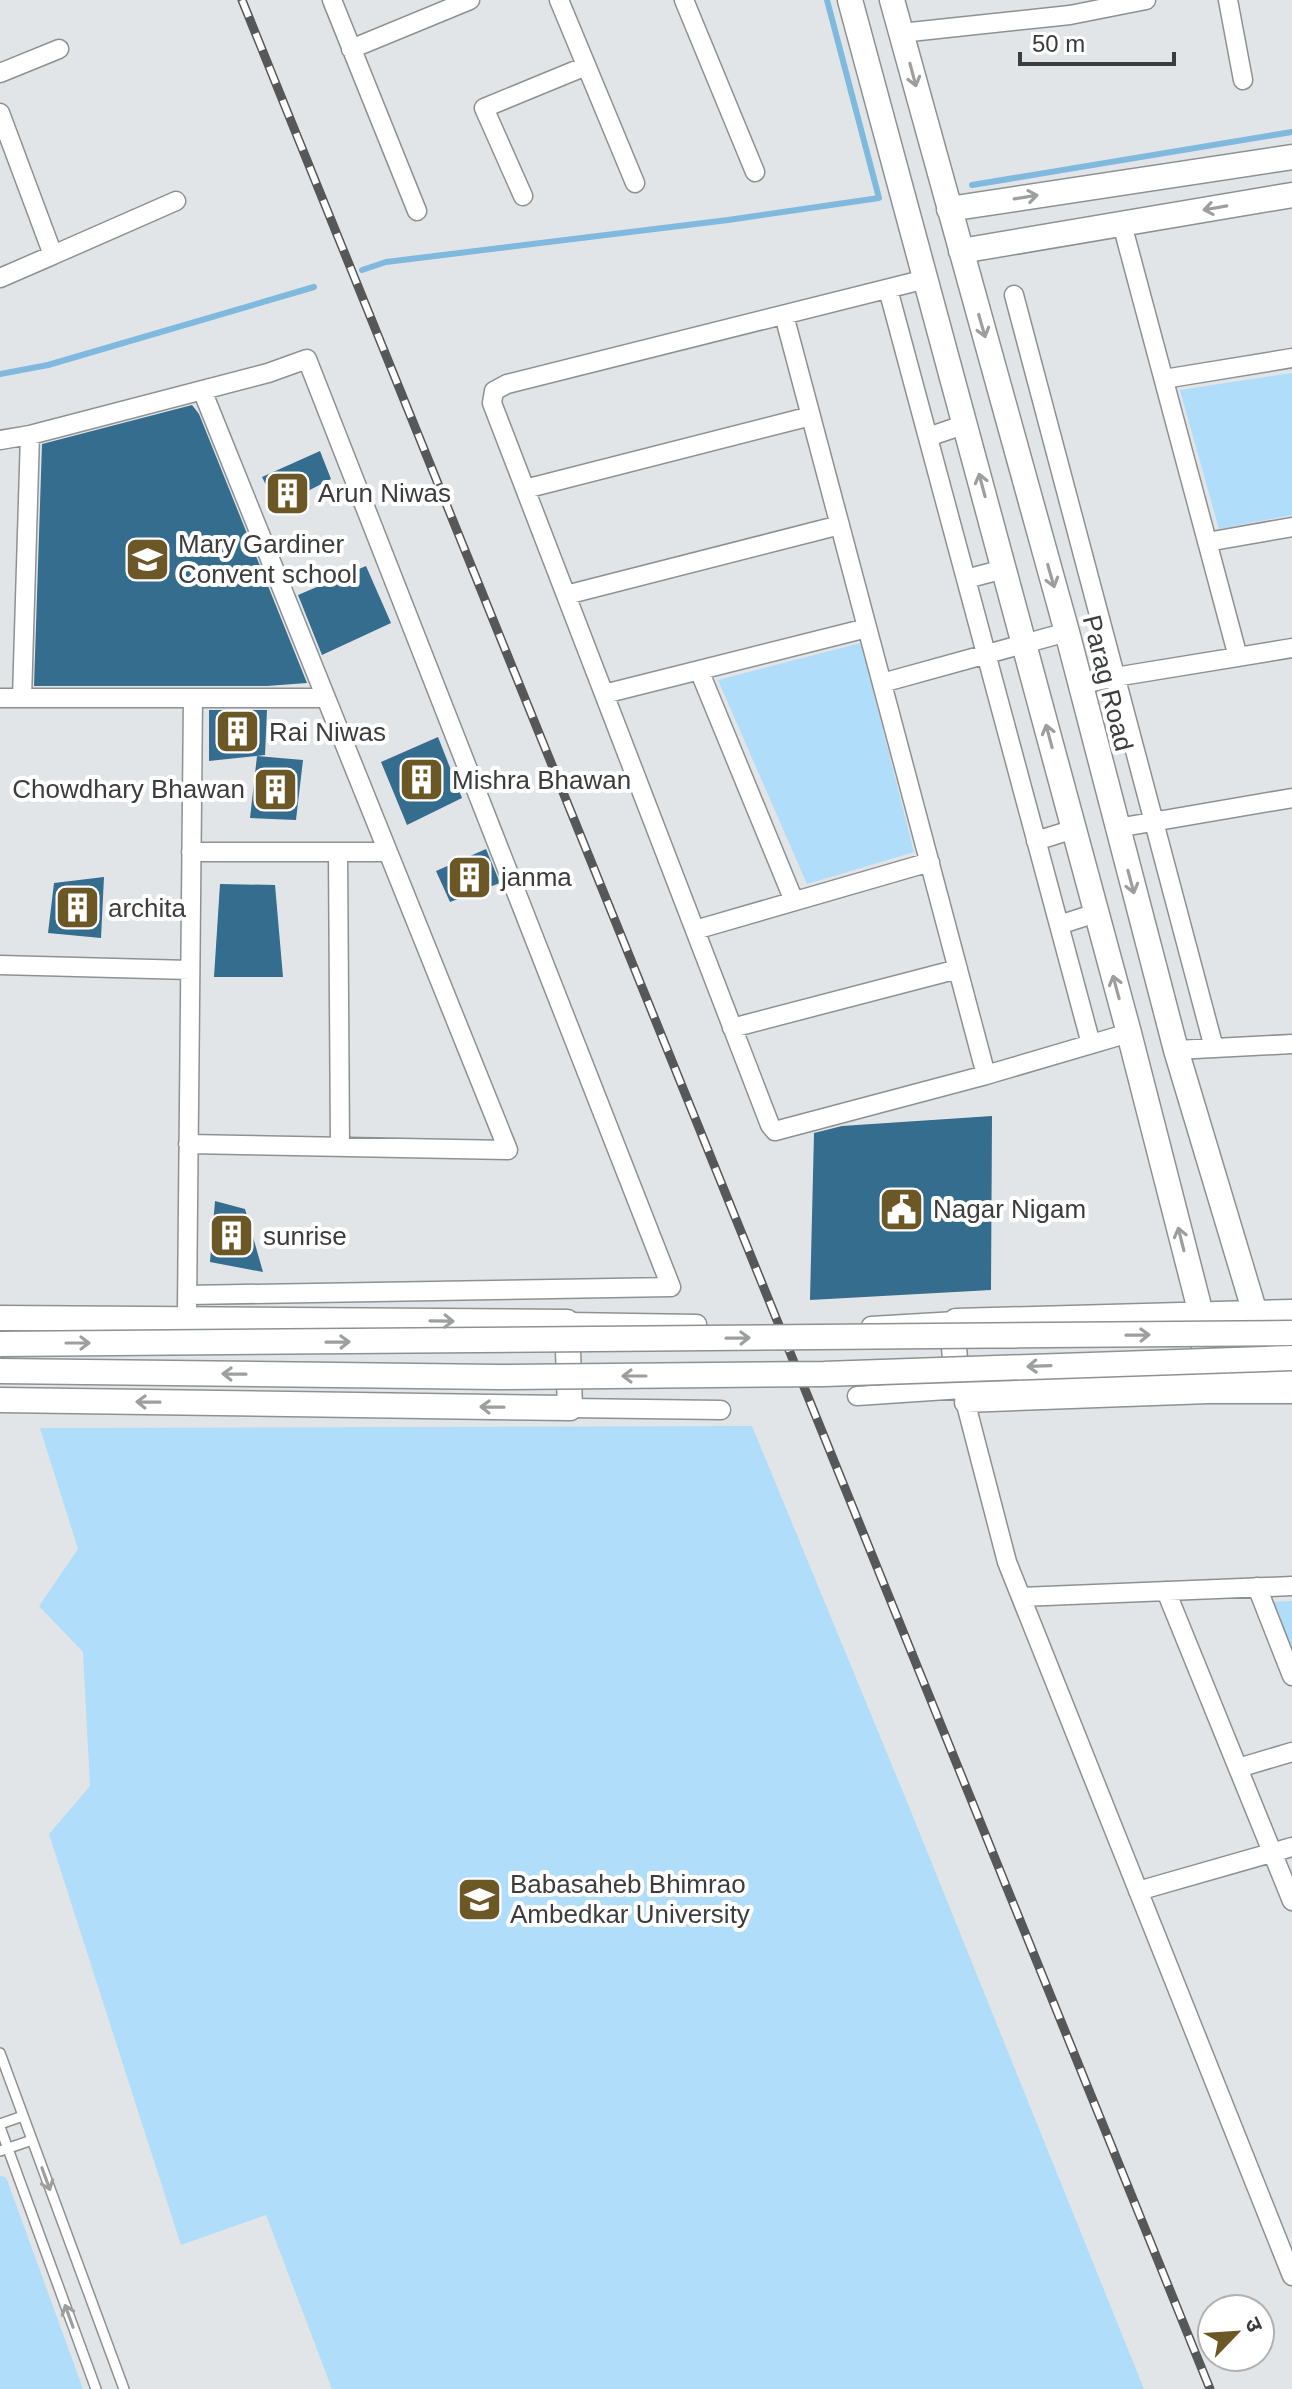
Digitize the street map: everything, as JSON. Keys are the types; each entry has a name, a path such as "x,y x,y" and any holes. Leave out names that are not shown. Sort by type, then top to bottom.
{"street":[{"path":"332,0 417,211"},
{"path":"351,49 470,0"},
{"path":"559,0 635,183"},
{"path":"684,0 755,172"},
{"path":"850,0 901,188 908,284 987,574 1020,643 1092,914 1111,1038"},
{"name":"Parag Road","path":"892,0 1067,632 1176,1050 1255,1313 1280,1380"},
{"path":"901,33 1146,0"},
{"path":"1228,0 1243,80"},
{"path":"0,73 59,49"},
{"path":"523,196 484,108 586,66"},
{"path":"0,113 53,255"},
{"path":"949,209 1292,157"},
{"path":"901,188 941,180"},
{"path":"961,251 1292,195"},
{"path":"0,278 176,201"},
{"path":"1122,224 1238,657"},
{"path":"908,284 507,384 494,391 492,403 732,1028 775,1131 784,1131 1111,1038"},
{"path":"908,284 987,574 991,651 1063,923 1111,1038 1201,1314 1207,1381"},
{"path":"1014,295 1214,1048"},
{"path":"784,315 986,1075"},
{"path":"1164,379 1292,358"},
{"path":"0,440 30,435 268,373 307,359 671,1287 0,1318"},
{"path":"188,1144 508,1150 202,390"},
{"path":"525,489 811,416"},
{"path":"22,698 30,435"},
{"path":"566,595 840,525"},
{"path":"1207,542 1292,527"},
{"path":"604,694 867,628"},
{"path":"882,683 1067,632"},
{"path":"1079,685 1292,648"},
{"path":"699,670 794,901"},
{"path":"0,698 326,698"},
{"path":"187,1307 193,698"},
{"path":"1117,828 1292,798"},
{"path":"1041,840 1070,830"},
{"path":"191,852 388,852"},
{"path":"338,852 340,1147"},
{"path":"695,930 930,862"},
{"path":"1063,923 1092,914"},
{"path":"0,965 190,970"},
{"path":"732,1028 958,969"},
{"path":"1176,1050 1292,1044"},
{"path":"187,1307 697,1324"},
{"path":"841,1327 1292,1312"},
{"path":"956,1321 952,1326 957,1380 1007,1562 1292,2276"},
{"path":"567,1322 570,1408"},
{"path":"0,1344 1292,1333"},
{"path":"0,1371 498,1377 793,1375 1292,1358"},
{"path":"963,1396 1207,1381 1280,1380"},
{"path":"857,1396 1292,1394"},
{"path":"0,1400 721,1410"},
{"path":"1021,1597 1292,1586"},
{"path":"1257,1587 1292,1676"},
{"path":"1166,1591 1292,1901"},
{"path":"1238,1768 1292,1752"},
{"path":"1138,1891 1292,1847"}],"lane":[{"path":"0,2053 124,2389"},
{"path":"23,2116 0,2125 4,2150 96,2389"},
{"path":"4,2150 32,2140"}],"shaded area":[{"path":"1292,373 1292,515 1219,529 1180,390"},
{"path":"861,643 914,852 807,884 718,680"},
{"name":"Babasaheb Bhimrao Ambedkar University","path":"752,1426 1144,2389 332,2389 266,2215 181,2245 49,1834 90,1786 83,1652 39,1606 78,1549 40,1428"},
{"path":"1292,1601 1292,1654 1270,1602"},
{"path":"0,2176 6,2177 83,2389 0,2389"}],"building":[{"name":"Mary Gardiner Convent school","path":"192,405 199,414 307,683 267,686 34,686 42,444"},
{"name":"Arun Niwas","path":"320,451 331,479 277,507 262,477"},
{"path":"366,566 391,623 322,655 298,595"},
{"name":"Rai Niwas","path":"209,710 267,710 265,755 209,761"},
{"name":"Mishra Bhawan","path":"438,737 462,798 407,825 381,762"},
{"name":"Chowdhary Bhawan","path":"257,756 303,760 296,820 250,818"},
{"name":"janma","path":"486,849 500,883 450,902 436,871"},
{"name":"archita","path":"104,877 101,938 48,933 54,883"},
{"path":"220,884 275,885 283,977 214,977"},
{"name":"Nagar Nigam","path":"992,1116 991,1290 810,1300 814,1133 842,1126"},
{"name":"sunrise","path":"215,1201 245,1209 263,1272 210,1262"}],"waterway":[{"path":"362,270 386,262 879,198 827,0"},
{"path":"972,185 1292,132"},
{"path":"0,374 48,365 314,287"}],"railway":[{"path":"242,0 1210,2389"}],"place":[{"name":"Arun Niwas","path":"287,493"},
{"name":"Mary Gardiner Convent school","path":"147,559"},
{"name":"Rai Niwas","path":"238,732"},
{"name":"Mishra Bhawan","path":"421,780"},
{"name":"Chowdhary Bhawan","path":"276,789"},
{"name":"janma","path":"470,877"},
{"name":"archita","path":"77,908"},
{"name":"Nagar Nigam","path":"902,1209"},
{"name":"sunrise","path":"232,1236"},
{"name":"Babasaheb Bhimrao Ambedkar University","path":"479,1899"}]}
